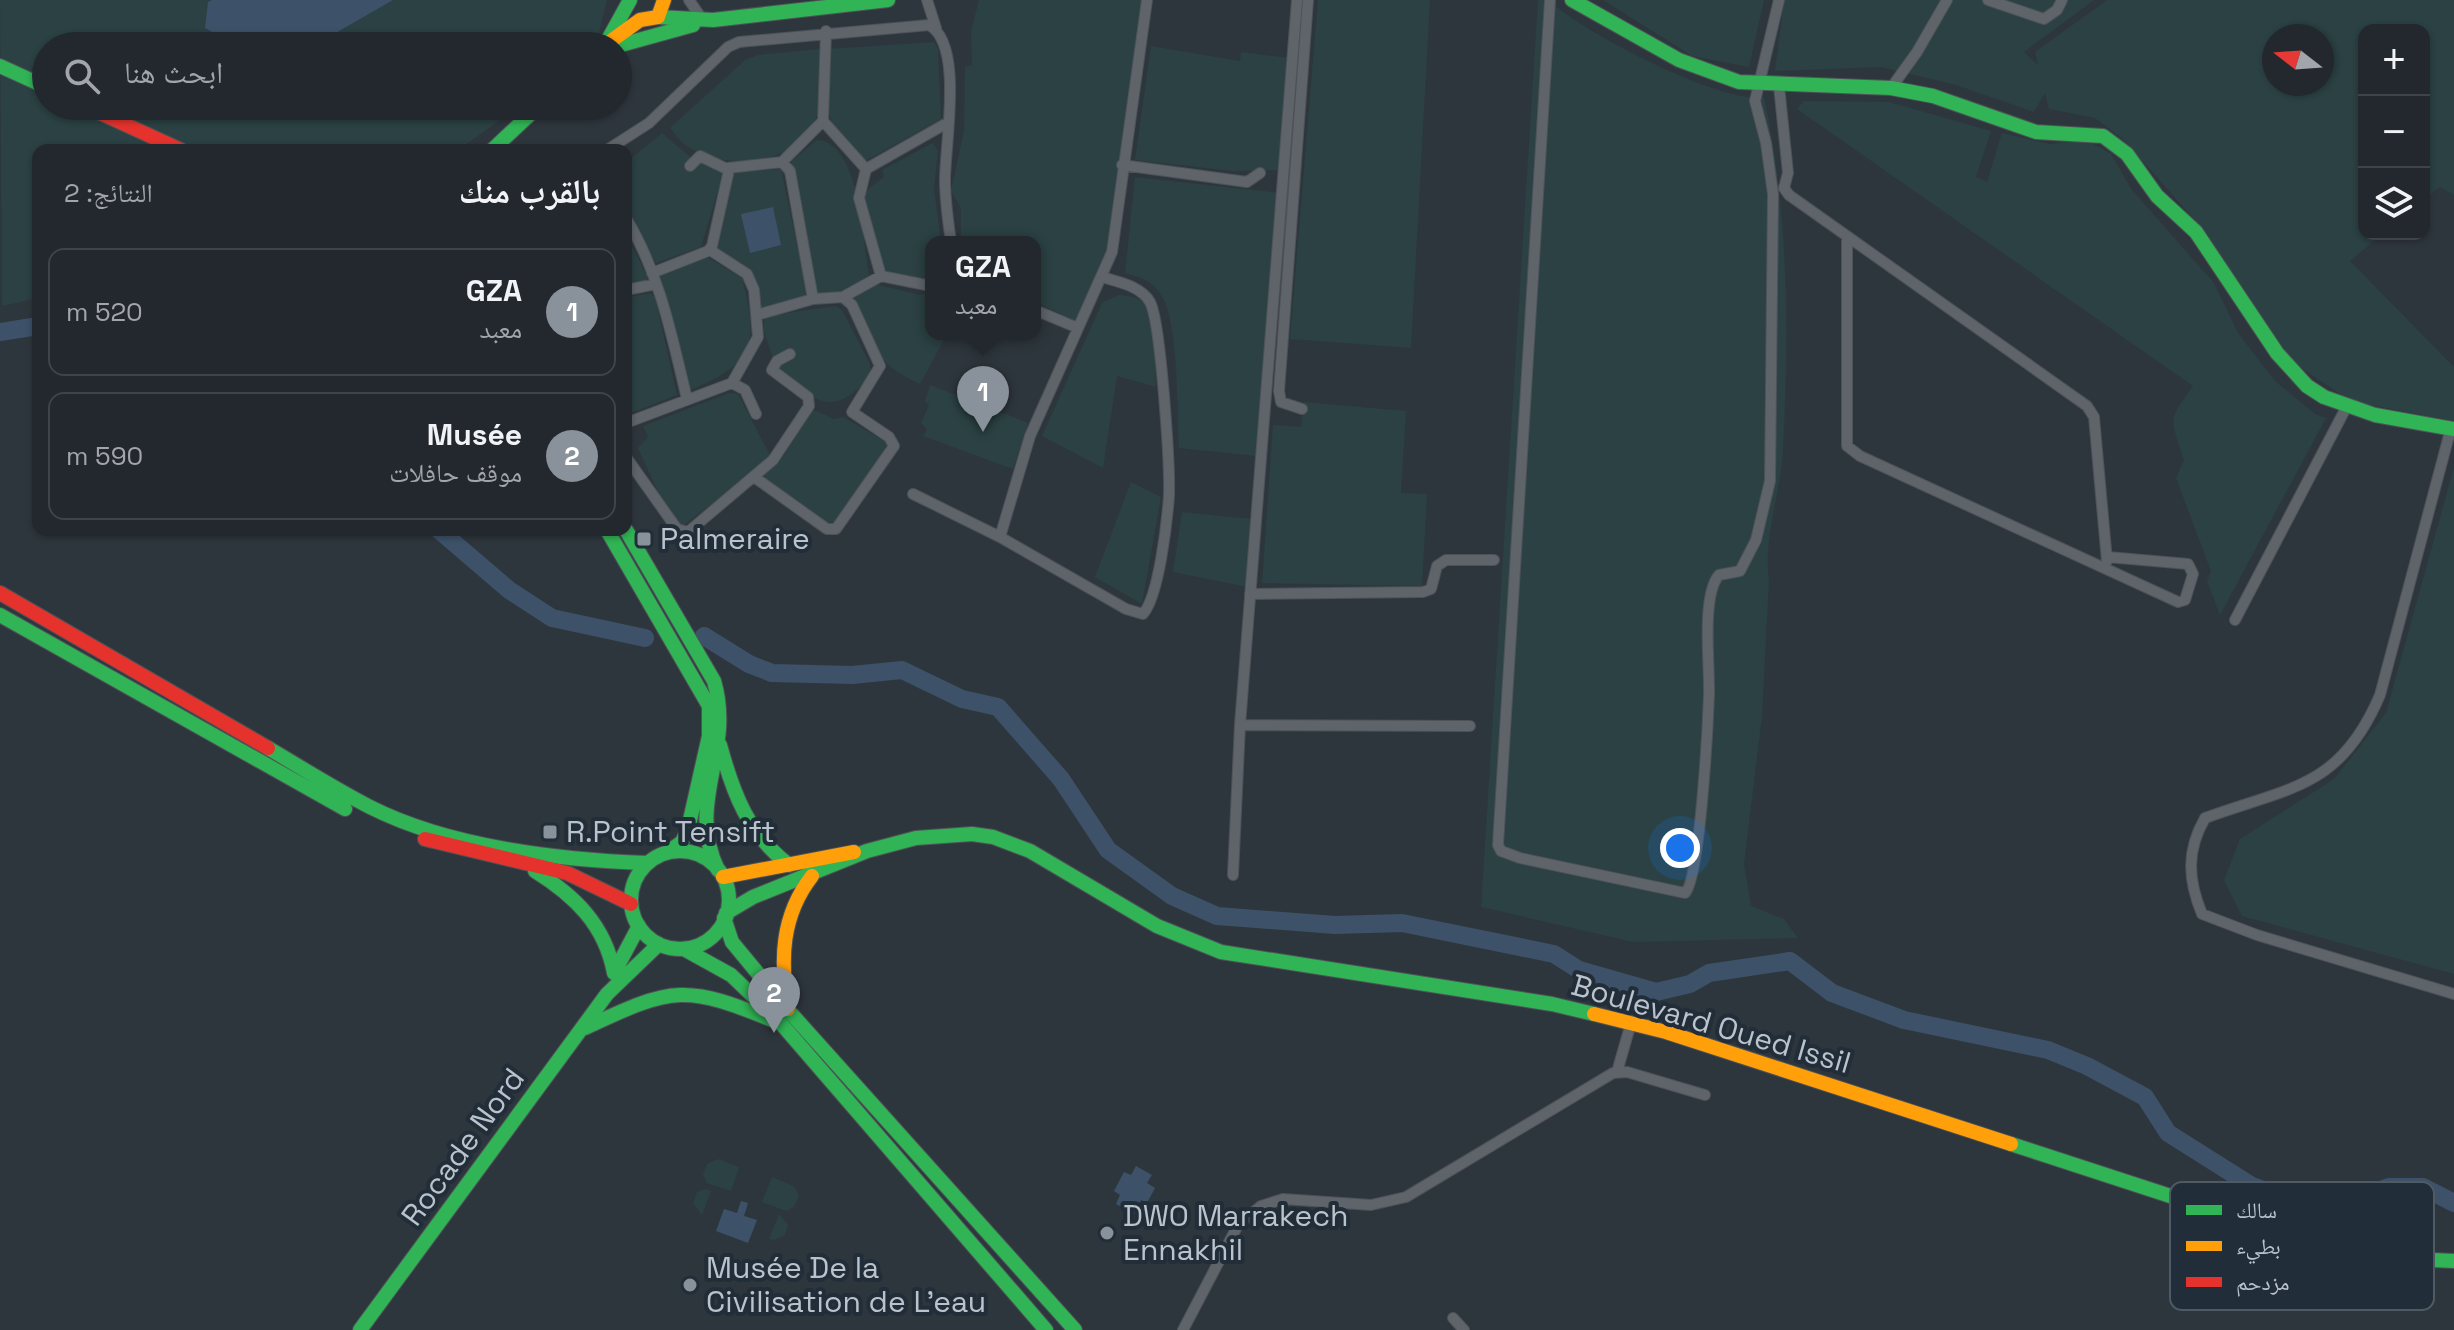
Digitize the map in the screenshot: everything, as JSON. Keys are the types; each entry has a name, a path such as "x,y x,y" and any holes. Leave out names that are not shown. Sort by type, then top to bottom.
{"main road":[{"path":"632,39 706,18 888,0"},
{"path":"1572,0 1679,60 1728,79 1758,85 1891,88 1933,96 2036,132 2091,133 2114,142 2157,196 2196,232 2294,375 2324,397 2347,406 2452,428"},
{"path":"630,2 640,20"},
{"path":"615,32 630,2"},
{"path":"625,32 662,7 706,18"},
{"path":"0,66 32,81"},
{"path":"115,120 168,144"},
{"path":"498,144 524,120"},
{"path":"611,536 659,617 707,683 709,706 709,736 688,829 682,842 647,863 634,882 631,904 639,926 659,944 698,952 731,973 1046,1330"},
{"path":"630,536 678,617 724,720 704,833 728,898 725,915 709,939 684,949"},
{"path":"0,593 372,808 423,825 566,859 647,863"},
{"path":"0,615 346,809 396,830 586,880 631,904"},
{"path":"720,745 748,826 770,852 789,865"},
{"name":"Boulevard Oued Issil","path":"720,874 789,865 946,835 993,837 1050,861 1157,926 1221,952 1552,1004 1631,1023 2170,1196"},
{"name":"Boulevard Oued Issil","path":"725,915 753,897 867,851"},
{"path":"668,852 691,852 720,874"},
{"path":"522,863 564,891 591,915 608,945 614,973"},
{"path":"788,1010 784,987 786,925 802,887 814,874"},
{"path":"725,915 732,942 788,1010 1075,1330"},
{"path":"607,994 614,973 639,926"},
{"path":"607,994 659,944"},
{"path":"583,1029 636,1002 668,992 711,995 777,1022"},
{"name":"Rocade Nord","path":"360,1330 607,994"},
{"name":"Boulevard Oued Issil","path":"2434,1260 2454,1261"}],"street":[{"path":"689,0 706,18"},
{"path":"927,0 945,46 950,70 945,191 950,236"},
{"path":"1000,537 1030,436 1112,252 1147,0"},
{"path":"1233,875 1240,725 1297,0"},
{"path":"1302,409 1281,402 1279,391 1308,0"},
{"path":"1550,0 1498,845 1501,851 1520,858 1680,892 1688,891 1693,882 1697,853 1709,695 1710,591 1719,575 1740,571 1745,564 1756,540 1770,481 1773,194 1766,143 1755,101 1779,0"},
{"path":"1891,88 1947,0"},
{"path":"1988,0 2044,19 2057,10 2062,0"},
{"path":"616,144 649,123 728,47 749,38 911,24 936,28"},
{"path":"690,166 700,156 728,168 782,162 823,121 826,31"},
{"path":"1779,86 1788,173 1784,188 1847,237 2087,406 2094,417 2108,557 2105,570"},
{"path":"823,121 866,169"},
{"path":"881,276 859,198 866,169 947,123"},
{"path":"782,162 790,171 813,299"},
{"path":"1122,165 1247,182 1260,173"},
{"path":"710,250 728,168"},
{"path":"632,231 654,278 687,399"},
{"path":"1847,237 1847,446 1860,456 2181,602 2193,574 2191,566 2184,563 2108,557"},
{"path":"632,287 710,250"},
{"path":"632,421 732,383 758,337 757,315 747,274 710,250"},
{"path":"757,315 813,299 843,297 881,276 925,285"},
{"path":"913,494 1000,537 1084,587 1143,614 1152,596 1168,499 1157,328 1148,298 1140,290 1102,277"},
{"path":"754,477 827,529 836,529 891,452 893,441 852,412 880,366 852,305 843,297"},
{"path":"1041,313 1078,328"},
{"path":"632,465 682,532 695,527 780,451 809,406 808,397 772,370 777,361 790,354"},
{"path":"732,383 745,390 756,414"},
{"path":"2235,620 2347,406"},
{"path":"2452,428 2380,695 2369,721 2330,767 2312,782 2205,818 2192,840 2190,863 2193,893 2202,914 2257,935 2454,994"},
{"path":"1250,594 1423,592 1431,589 1437,566 1446,560 1494,560"},
{"path":"1240,725 1470,726"},
{"path":"1183,1330 1238,1225 1254,1210 1283,1199 1371,1205 1406,1197 1617,1072 1631,1023"},
{"path":"1617,1072 1705,1095"},
{"path":"1453,1318 1464,1330"}],"green space":[{"path":"0,0 607,0 599,32 32,32 32,120 500,120 466,144 32,144 32,299 2,306"},
{"path":"979,0 1142,0 1107,251 1076,321 1041,305 1041,236 961,236 961,208 951,191 964,131 965,67 972,65 971,32"},
{"path":"1318,0 1430,0 1411,348 1290,339"},
{"path":"1538,0 1549,0 1590,29 1686,78 1717,90 1764,97 1783,228 1785,405 1782,465 1768,548 1762,716 1744,864 1751,906 1784,919 1798,938 1633,942 1481,907"},
{"path":"1603,0 1764,0 1749,67 1692,56"},
{"path":"1784,0 2094,0 2024,52 2038,65 2035,52 2107,0 2454,0 2454,195 2440,187 2430,194 2430,24 2358,24 2358,240 2375,240 2350,261 2454,367 2454,421 2351,401 2286,358 2207,234 2124,140 2095,118 2049,109 2045,93 2034,112 1956,85 1881,67 1775,71"},
{"path":"934,42 938,49 941,119 867,160 841,139 834,127 828,98 828,49"},
{"path":"1151,46 1240,61 1241,52 1289,58 1280,170 1232,171 1135,160"},
{"path":"821,49 816,118 807,134 777,155 759,160 720,159 687,146 670,128 745,60 758,55"},
{"path":"1803,101 1889,102 1991,131 1976,177 1987,182 2002,133 2049,144 2087,140 2111,154 2132,190 2214,283 2238,333 2275,381 2315,414 2326,418 2220,615 2207,581 2211,571 2176,478 2184,460 2174,427 2175,414 2193,386 1797,109"},
{"path":"662,133 694,160 724,170 701,247 656,263 632,225 632,158"},
{"path":"817,140 831,145 842,157 851,175 869,275 846,293 818,296 792,178 792,161"},
{"path":"933,143 938,151 934,189 940,236 925,236 925,283 881,276 864,196 884,177 882,170"},
{"path":"781,169 809,301 763,310 759,308 750,275 714,251 730,173"},
{"path":"1135,177 1280,193 1256,456 1179,448 1174,346 1167,308 1154,286 1125,273"},
{"path":"632,246 648,278 647,284 632,286"},
{"path":"707,257 742,278 750,335 747,349 728,371 690,390 659,271"},
{"path":"875,284 925,294 925,340 944,340 920,384 883,360 850,300"},
{"path":"650,293 655,297 677,395 632,413 632,297"},
{"path":"1119,295 1139,299 1148,310 1154,343 1156,387 1117,376 1103,468 1042,436 1102,303"},
{"path":"835,306 842,310 870,364 870,376 844,399 832,402 810,396 772,367 764,323 766,316"},
{"path":"930,385 1028,423 1013,469 923,436 927,430 921,423 929,405 925,401"},
{"path":"729,393 738,394 772,459 681,527 658,492 638,448 648,437 643,426"},
{"path":"1304,402 1406,411 1401,493 1427,494 1422,586 1262,583 1273,425 1301,427"},
{"path":"812,409 834,419 843,417 888,443 864,484 835,523 825,522 760,479 784,456"},
{"path":"2454,467 2454,974 2242,916 2224,880 2240,839 2334,779 2386,713"},
{"path":"1131,482 1161,497 1142,604 1095,577"},
{"path":"1182,512 1251,519 1247,587 1173,572"},
{"path":"718,1159 739,1167 731,1191 707,1183 703,1174 707,1164"},
{"path":"772,1177 794,1186 799,1196 794,1207 786,1211 762,1202"},
{"path":"705,1189 711,1191 702,1215 693,1203 697,1192"},
{"path":"779,1214 788,1225 785,1235 769,1239"}],"water":[{"path":"393,0 337,32 213,32 205,28 208,2"},
{"path":"773,207 781,245 750,253 741,214"},
{"path":"1136,1166 1152,1175 1147,1183 1155,1188 1147,1203 1141,1200 1134,1214 1116,1204 1120,1195 1114,1191 1124,1172 1131,1175"},
{"path":"741,1201 748,1203 744,1216 757,1220 748,1243 716,1231 724,1209 737,1213"}],"waterway":[{"path":"0,332 32,327"},
{"path":"446,536 509,590 552,618 645,638"},
{"path":"704,636 749,664 772,673 852,675 902,670 962,699 998,707 1061,779 1108,850 1172,896 1217,916 1335,925 1402,923 1554,954 1579,970 1656,992 1690,984 1709,973 1790,961 1832,993 1904,1020 2048,1050 2087,1066 2145,1097 2168,1133 2246,1182"},
{"path":"2434,1193 2454,1203"}],"traffic: fast":[{"path":"612,32 630,0"},
{"path":"658,17 713,20 888,0"},
{"path":"1572,0 1679,60 1739,82 1891,88 1933,96 2036,132 2103,136 2127,154 2157,196 2196,232 2277,353 2307,386 2324,397 2375,415 2454,429"},
{"path":"632,42 693,25"},
{"path":"0,66 32,81"},
{"path":"498,144 524,120"},
{"path":"610,536 709,706 709,736 688,829 682,842 668,852"},
{"path":"629,536 714,681 719,731 706,821 709,845 718,870"},
{"path":"0,615 345,809"},
{"path":"720,745 730,780 744,811 763,840 789,865"},
{"path":"268,748 370,807 434,832 469,842 542,855 647,863"},
{"path":"726,913 753,897 867,851 916,838 972,834 993,837 1030,851 1157,926 1221,952 1552,1004 1594,1014"},
{"path":"680,851 699,855 714,866 725,881 729,900 725,919 714,934 699,945 680,949 661,945 646,934 635,919 631,900 635,881 646,866 661,855 680,851"},
{"path":"535,871 586,913 603,940 614,973"},
{"path":"724,918 732,942 788,1010 1075,1330"},
{"path":"614,973 639,926"},
{"path":"360,1330 607,994 659,944"},
{"path":"684,949 731,975 778,1020 1046,1330"},
{"path":"585,1028 640,1004 680,995 721,1001 777,1022"},
{"path":"2011,1144 2170,1196"},
{"path":"2434,1260 2454,1261"}],"traffic: slow":[{"path":"623,32 640,20 658,17 664,0"},
{"path":"723,877 854,852"},
{"path":"788,1009 784,973 785,939 794,907 812,876"},
{"path":"1594,1014 1666,1032 2011,1144"}],"traffic: jam":[{"path":"116,120 168,144"},
{"path":"0,593 268,748"},
{"path":"425,839 567,873 631,904"}],"place":[{"name":"GZA","path":"983,432"},
{"name":"Palmeraire","path":"644,539"},
{"name":"R.Point Tensift","path":"550,832"},
{"name":"Musée","path":"774,1033"},
{"name":"DWO Marrakech Ennakhil","path":"1107,1233"},
{"name":"Musée De la Civilisation de L'eau","path":"690,1285"}]}
